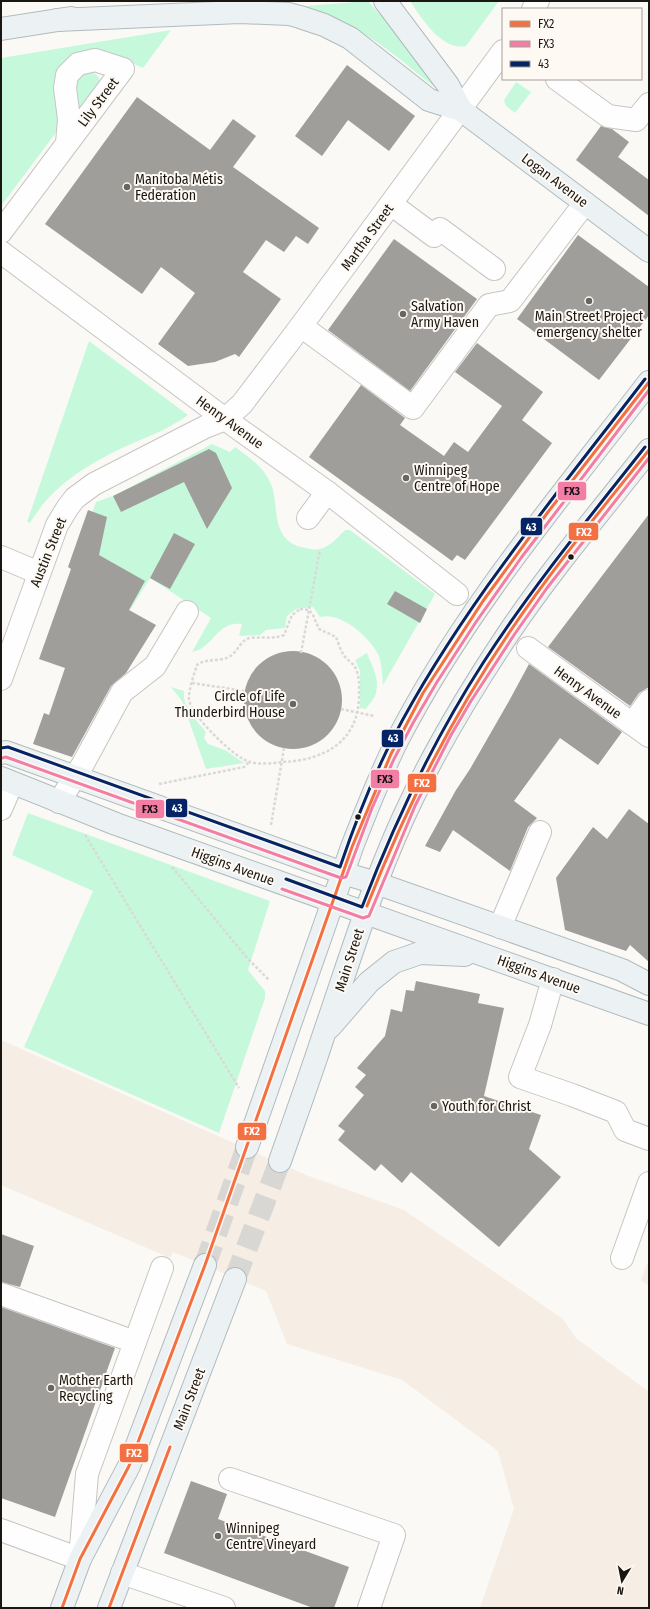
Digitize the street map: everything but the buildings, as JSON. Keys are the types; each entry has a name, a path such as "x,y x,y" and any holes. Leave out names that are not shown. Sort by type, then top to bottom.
{"main road":[{"name":"Logan Avenue","path":"385,1 448,85 461,110"},
{"path":"1,29 165,2"},
{"name":"Logan Avenue","path":"57,20 240,12 267,13 300,17 324,26 350,38 428,100 461,110 649,251"},
{"path":"247,1148 357,833 382,773 398,741 439,670 478,610 523,547 649,382"},
{"name":"Main Street","path":"280,1161 376,883 415,793 466,702 509,632 649,450"},
{"path":"1,753 6,752 74,778 622,970 649,984"},
{"name":"Higgins Avenue","path":"6,780 59,802 649,1014"},
{"path":"324,1034 370,982 394,962 420,953 485,955"},
{"path":"622,970 649,973"},
{"path":"62,1608 80,1559 129,1466 205,1265"},
{"name":"Main Street","path":"109,1608 235,1280"}],"street":[{"name":"Martha Street","path":"225,419 242,404 301,326 502,52"},
{"path":"558,80 608,116 636,120 649,104"},
{"path":"1,232 67,143"},
{"path":"301,326 413,408 489,305 510,301 585,203"},
{"path":"391,204 434,236 440,229 494,269"},
{"name":"Henry Avenue","path":"1,252 225,419 327,492 457,594"},
{"name":"Austin Street","path":"1,679 39,573 60,520 68,507 83,490 205,427 225,419"},
{"path":"308,518 327,492"},
{"path":"1,557 39,573"},
{"path":"59,802 122,692 156,666 187,612"},
{"name":"Henry Avenue","path":"528,648 649,736"},
{"path":"632,724 649,701"},
{"path":"1,809 6,780"},
{"path":"500,927 540,832"},
{"path":"553,980 540,1025 520,1077 616,1112 625,1130 649,1139"},
{"path":"622,1258 649,1183"},
{"path":"1,1530 80,1559 87,1474 162,1268"},
{"path":"1,1294 135,1342"},
{"path":"230,1479 394,1535 369,1608"},
{"path":"122,1573 224,1608"}],"path":[{"path":"301,653 320,550"},
{"path":"300,609 309,610 313,615 319,629 336,637 343,655 354,665 359,680 358,712 349,732 333,748 319,756 307,760 282,763 270,764 249,762 233,752 208,729 191,707 189,699 197,665 201,662 213,661 231,656 244,640 250,638 278,638 284,635 292,615 300,609"},
{"path":"192,682 245,691"},
{"path":"341,709 374,716"},
{"path":"271,828 284,748"},
{"path":"156,785 244,767 249,762"},
{"path":"82,831 239,1088"},
{"path":"172,866 248,959 269,980"}],"shaded area":[{"path":"1,1040 306,1175 404,1210 563,1319 576,1338 649,1392 649,1608 480,1608 514,1509 498,1451 402,1380 287,1344 266,1291 173,1252 170,1258 1,1185"},
{"path":"649,1259 649,1286 641,1280"}],"green space":[{"path":"368,1 380,15 382,14 436,83 433,86 389,51 358,30 342,21 306,8 306,6"},
{"path":"410,1 499,1 466,46 457,46 449,44 441,39 420,16"},
{"path":"171,30 143,68 118,57 76,54 65,61 58,70 58,126 55,134 1,206 1,58"},
{"path":"88,71 97,76 101,85 79,114 74,84 76,76"},
{"path":"516,82 531,92 515,113 506,106 504,100"},
{"path":"89,341 188,415 164,429 122,448 82,470 59,488 48,499 38,510 30,523 27,522"},
{"path":"212,444 230,452 235,447 256,463 265,473 271,484 279,526 282,534 287,540 298,546 319,549 324,548 345,530 350,530 435,594 383,685 381,665 378,654 368,640 353,627 337,618 328,616 320,617 313,607 296,609 287,616 285,628 266,630 260,635 239,636 242,624 233,624 221,630 205,646 192,652 211,618 150,578 130,610 70,573 96,502 113,496"},
{"path":"367,653 375,673 377,688 374,697 366,709 360,708 360,671 355,660"},
{"path":"171,687 184,691 185,702 206,732 204,738 208,744 225,750 244,763 206,769 182,701"},
{"path":"28,813 270,901 248,970 265,991 265,998 219,1133 24,1047 93,891 12,855"}],"tunnel":[{"path":"205,1265 247,1147"},
{"path":"235,1279 280,1161"}],"transit line":[{"name":"43","path":"1,748 8,747 340,867 364,801 378,769 419,690 448,644 511,553 645,379"},
{"name":"FX2","path":"62,1608 80,1559 129,1466 205,1265 352,847 391,754 423,693 483,601 548,512 649,382"},
{"name":"FX3","path":"2,758 6,757 341,878 346,877 372,808 394,759 437,682 476,622 521,558 649,390"},
{"name":"43","path":"286,879 362,907 388,843 416,781 465,692 521,607 645,447"},
{"name":"FX2","path":"367,906 397,835 430,765 488,665 542,586 649,450"},
{"name":"FX3","path":"282,889 363,918 369,916 415,806 451,735 471,701 547,588 649,458"},
{"name":"FX2","path":"109,1608 170,1447"}],"place":[{"name":"Manitoba Métis Federation","path":"127,187"},
{"name":"Main Street Project emergency shelter","path":"589,301"},
{"name":"Salvation Army Haven","path":"403,314"},
{"name":"Winnipeg Centre of Hope","path":"406,478"},
{"name":"Circle of Life Thunderbird House","path":"293,704"},
{"name":"Youth for Christ","path":"434,1106"},
{"name":"Mother Earth Recycling","path":"51,1388"},
{"name":"Winnipeg Centre Vineyard","path":"218,1536"}]}
